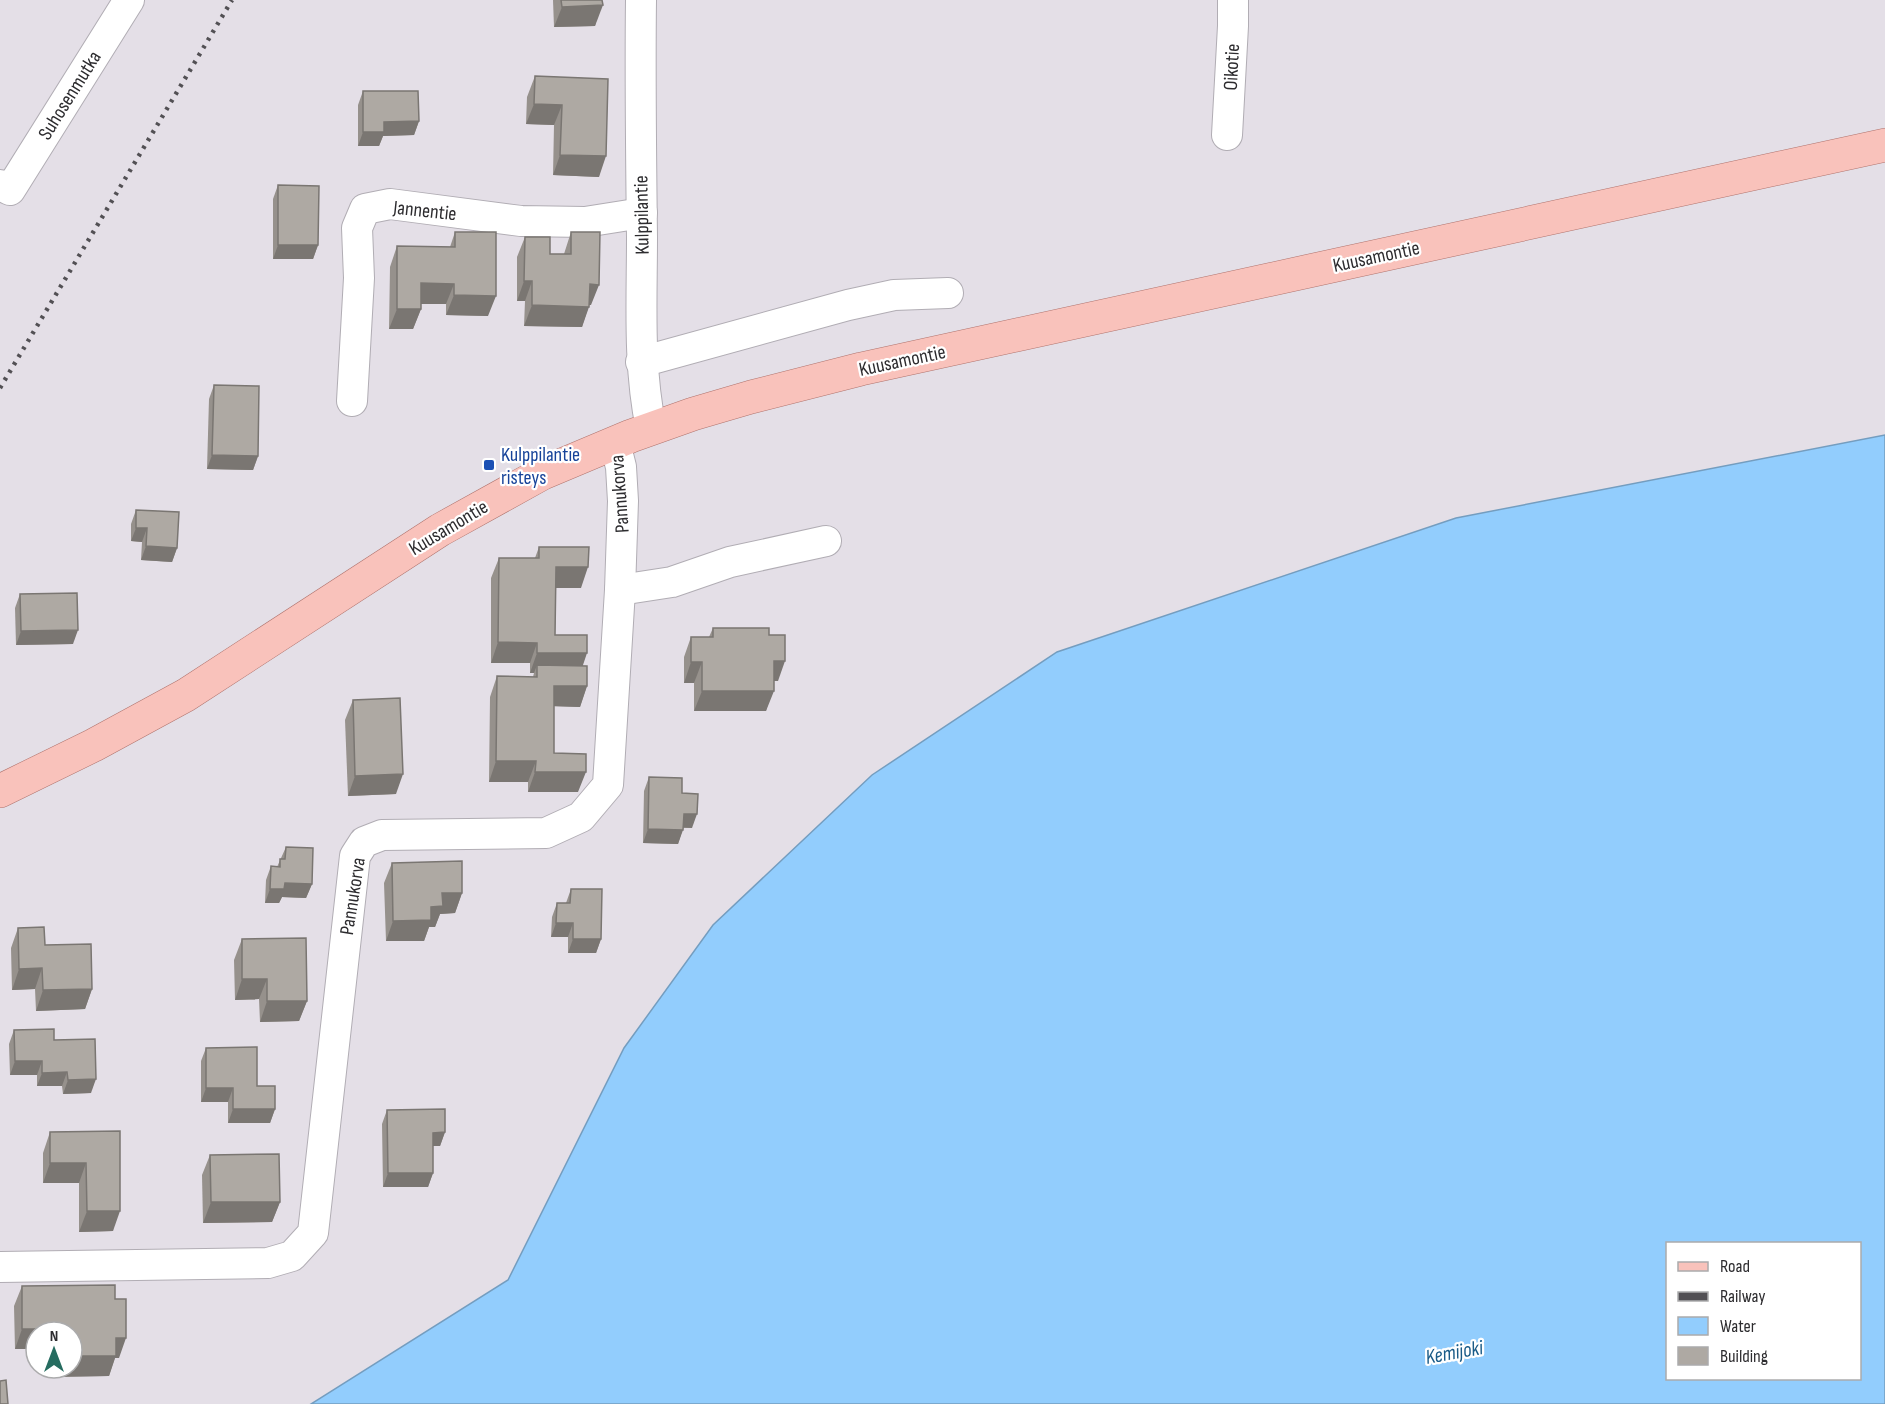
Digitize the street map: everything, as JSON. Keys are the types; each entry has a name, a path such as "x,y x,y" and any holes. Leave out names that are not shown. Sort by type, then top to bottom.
{"main road":[{"name":"Kuusamontie","path":"0,790 94,745 186,695 440,530 543,473 651,428 751,397 861,369 1885,145"}],"street":[{"name":"Suhosenmutka","path":"3,193 129,0"},
{"name":"Kulppilantie","path":"641,0 641,362 651,428"},
{"name":"Oikotie","path":"1227,135 1233,0"},
{"name":"Jannentie","path":"352,401 359,278 357,228 365,209 390,204 520,221 585,222 642,213"},
{"path":"641,362 871,300 894,295 948,293"},
{"name":"Pannukorva","path":"0,1267 268,1263 292,1256 313,1233 355,856 364,842 382,835 546,833 581,817 608,785 624,501 621,467 615,442"},
{"path":"620,590 672,582 730,562 826,541"}],"water":[{"name":"Kemijoki","path":"1885,435 1885,1404 311,1404 508,1280 624,1048 713,925 872,775 1057,652 1456,518"}],"building":[{"path":"561,0 602,0 603,5 562,7"},
{"path":"535,76 608,79 606,156 560,155 562,105 534,104"},
{"path":"363,91 418,91 419,121 384,122 384,132 363,132"},
{"path":"278,185 319,186 318,245 278,245"},
{"path":"455,232 496,232 496,296 454,295 454,284 421,283 421,309 397,309 397,246 455,247"},
{"path":"571,232 600,232 599,285 590,284 589,307 532,305 532,281 524,281 525,237 550,237 550,254 571,254"},
{"path":"214,385 259,386 258,456 212,455"},
{"path":"136,510 179,512 177,548 146,546 147,528 136,528"},
{"path":"539,547 589,547 588,567 556,567 555,635 587,635 587,653 537,653 537,643 498,642 499,558 539,558"},
{"path":"77,593 78,630 21,631 20,594"},
{"path":"713,628 769,628 769,635 785,635 785,661 774,661 774,691 702,691 702,662 691,662 691,637 713,637"},
{"path":"537,665 587,666 587,686 554,686 554,753 586,754 586,772 535,772 536,761 496,761 497,676 537,677"},
{"path":"400,698 403,774 355,776 353,700"},
{"path":"649,777 682,778 682,793 698,794 697,814 684,814 683,830 648,829"},
{"path":"286,847 313,848 312,884 285,883 284,889 270,889 271,866 280,867 280,859 285,859"},
{"path":"462,861 462,893 442,893 443,906 431,907 431,920 393,921 392,863"},
{"path":"571,889 602,889 601,939 573,939 573,923 556,923 557,903 570,903"},
{"path":"44,927 45,945 91,944 92,989 43,990 42,968 19,969 18,928"},
{"path":"306,938 307,1001 267,1001 267,979 242,979 242,939"},
{"path":"54,1029 54,1040 95,1039 96,1079 68,1080 67,1072 42,1073 42,1061 15,1061 14,1030"},
{"path":"257,1047 257,1086 275,1086 275,1109 233,1109 233,1088 206,1088 206,1048"},
{"path":"445,1109 445,1132 433,1133 433,1173 388,1173 387,1110"},
{"path":"120,1131 120,1211 87,1211 86,1163 50,1163 50,1132"},
{"path":"279,1154 280,1202 211,1202 210,1155"},
{"path":"115,1285 115,1299 126,1299 126,1338 116,1338 116,1356 84,1356 84,1320 24,1320 24,1329 22,1329 22,1286"},
{"path":"6,1380 8,1404 0,1404 0,1381"}],"railway":[{"path":"0,388 232,0"}],"place":[{"name":"Kulppilantie risteys","path":"489,465"}]}
